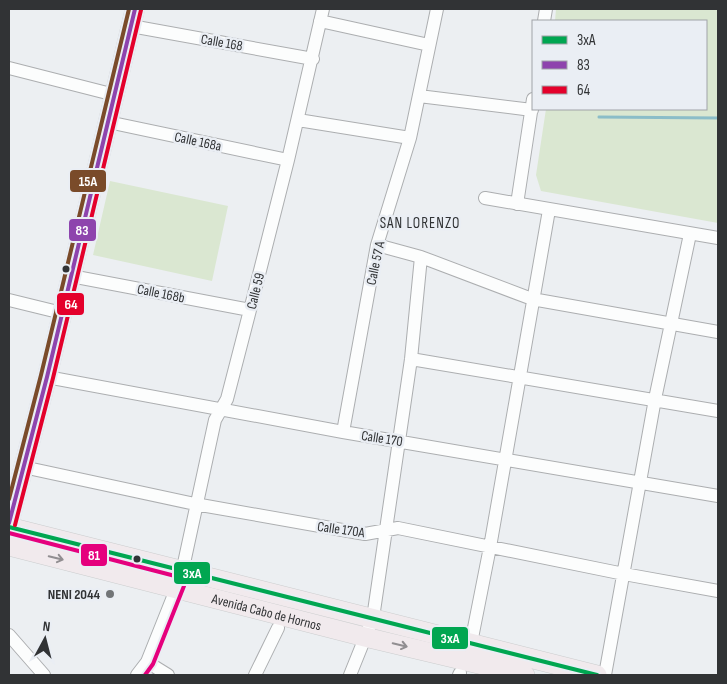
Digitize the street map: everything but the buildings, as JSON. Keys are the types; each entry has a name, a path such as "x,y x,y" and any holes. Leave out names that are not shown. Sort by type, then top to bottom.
{"main road":[{"path":"9,523 47,377 133,17"},
{"name":"Avenida Cabo de Hornos","path":"9,527 471,643 564,671 597,675"},
{"name":"Avenida Cabo de Hornos","path":"9,546 365,637 525,675"}],"street":[{"name":"Calle 57 A","path":"343,432 377,245 410,138 437,9"},
{"path":"322,15 430,45"},
{"name":"Calle 59","path":"137,675 147,662 176,589 215,420 227,399 298,120 322,15"},
{"name":"Calle 168","path":"133,17 313,59"},
{"path":"9,68 115,95"},
{"path":"419,96 532,105 517,204"},
{"path":"298,120 410,138"},
{"name":"Calle 168a","path":"108,122 288,160"},
{"path":"485,198 718,238"},
{"path":"471,643 490,547 549,210"},
{"path":"605,675 655,399 690,234"},
{"path":"377,245 421,257 532,299 718,332"},
{"path":"350,675 373,618 411,359 421,257"},
{"name":"Calle 168b","path":"71,276 250,310"},
{"path":"9,300 62,313"},
{"path":"411,359 718,411"},
{"name":"Calle 170","path":"47,377 343,432 718,496"},
{"name":"Calle 170A","path":"23,467 196,504 365,534 398,528 718,591"},
{"path":"255,675 278,628"},
{"path":"9,635 44,675"},
{"path":"147,662 168,675"}],"green space":[{"path":"556,9 718,9 718,223 541,191 536,175 546,110 707,110 707,20 555,20"},
{"path":"110,181 228,206 212,281 93,255"}],"waterway":[{"path":"599,117 718,118"}],"transit line":[{"name":"15A","path":"9,499 41,375 129,9"},
{"name":"83","path":"9,523 47,377 135,9"},
{"name":"64","path":"15,525 53,378 141,10"},
{"name":"3xA","path":"9,527 597,675"},
{"name":"81","path":"9,533 179,577"},
{"name":"81","path":"145,675 153,664 184,586 187,572"}],"place":[{"name":"NENI 2044","path":"110,594"}],"district":[{"name":"SAN LORENZO","path":"420,223"}]}
